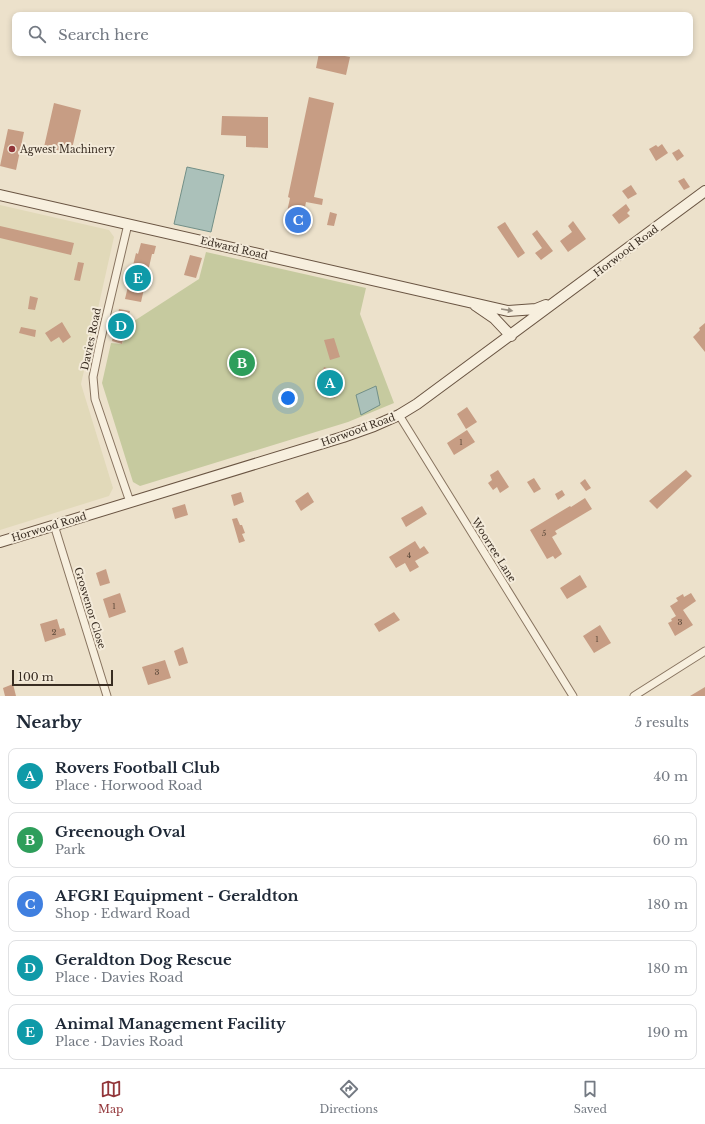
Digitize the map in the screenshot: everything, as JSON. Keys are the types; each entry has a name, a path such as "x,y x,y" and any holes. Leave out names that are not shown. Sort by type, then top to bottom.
{"main road":[{"name":"Horwood Road","path":"0,542 343,437 399,415 417,404 511,336 705,192"},
{"name":"Edward Road","path":"0,195 508,310 523,311 536,309 564,296"},
{"name":"Edward Road","path":"469,301 494,318 511,336"}],"street":[{"name":"Davies Road","path":"128,224 93,377 95,399 130,502"},
{"name":"Woorree Lane","path":"399,415 573,696"},
{"name":"Grosvenor Close","path":"54,525 107,696"},
{"path":"634,696 705,652"}],"shaded area":[{"path":"0,205 109,230 114,237 81,384 113,488 109,496 0,530"}],"green space":[{"path":"206,252 366,288 360,314 394,403 348,422 140,486 133,482 102,383 111,343 122,344 131,323 199,279"}],"water":[{"path":"187,167 224,175 211,232 174,224"},
{"path":"376,386 380,405 361,415 356,395"}],"building":[{"path":"318,56 350,57 346,75 316,68"},
{"path":"309,97 334,103 314,197 323,199 322,205 306,202 304,212 312,214 308,231 284,226 290,198 288,197"},
{"path":"54,103 81,110 71,153 44,147"},
{"path":"222,116 268,117 268,148 246,147 246,136 221,135"},
{"name":"Agwest Machinery","path":"8,129 24,132 16,170 0,166"},
{"path":"662,144 668,153 656,161 649,149 656,145 658,147"},
{"path":"679,149 684,156 677,161 672,153"},
{"path":"684,178 690,187 684,190 678,181"},
{"path":"631,185 637,194 628,199 622,191"},
{"path":"626,204 630,210 627,213 630,216 619,224 612,215"},
{"path":"330,212 337,214 334,226 327,225"},
{"path":"573,221 586,239 568,252 560,241 572,232 568,226"},
{"path":"505,222 525,253 518,258 497,227"},
{"path":"0,226 74,243 71,255 0,238"},
{"path":"537,230 553,251 541,260 535,253 542,248 532,234"},
{"path":"141,243 156,246 154,254 152,254 141,302 125,299 136,253 138,254"},
{"path":"190,255 202,258 196,278 184,275"},
{"path":"78,262 84,263 80,281 74,280"},
{"path":"30,296 38,298 35,310 28,309"},
{"path":"119,309 130,311 122,344 112,341"},
{"path":"62,322 71,337 63,343 59,337 51,342 45,333"},
{"path":"705,323 705,352 693,337 700,330 699,328"},
{"path":"21,327 36,330 35,337 19,333"},
{"path":"334,338 340,357 330,360 324,340"},
{"path":"324,367 343,374 335,398 316,391"},
{"path":"467,407 477,422 466,429 457,414"},
{"path":"467,430 475,442 454,455 447,443"},
{"path":"498,470 509,487 500,493 497,487 493,490 488,483 492,480 490,475"},
{"path":"686,470 692,476 657,509 649,501"},
{"path":"534,478 541,489 534,493 527,482"},
{"path":"585,479 591,488 586,491 580,483"},
{"path":"562,490 565,495 558,500 555,494"},
{"path":"241,492 244,502 234,506 231,495"},
{"path":"308,492 314,502 301,511 295,501"},
{"path":"585,498 592,509 555,531 557,534 552,537 562,554 555,559 553,556 547,559 530,530"},
{"path":"185,504 188,515 175,519 172,508"},
{"path":"422,506 427,514 406,527 401,518"},
{"path":"237,518 245,533 242,534 245,541 239,543 232,519"},
{"path":"415,541 420,549 424,546 429,553 415,561 419,567 410,572 405,563 396,568 389,557"},
{"path":"106,569 110,583 100,586 96,573"},
{"path":"580,575 587,587 567,599 560,588"},
{"path":"120,593 126,612 109,618 103,599"},
{"path":"691,593 696,601 683,610 693,625 675,636 668,623 676,616 670,606 678,601 676,598 683,594 684,597"},
{"path":"394,612 400,620 379,632 374,624"},
{"path":"57,619 60,629 64,628 66,635 45,642 40,624"},
{"path":"600,625 611,643 594,653 583,636"},
{"path":"183,647 188,663 179,666 174,651"},
{"path":"165,660 171,678 148,685 142,667"},
{"path":"13,684 16,696 5,696 3,688"},
{"path":"705,687 705,696 690,696"}],"place":[{"name":"Agwest Machinery","path":"12,149"},
{"name":"AFGRI Equipment - Geraldton","path":"298,220"},
{"name":"Animal Management Facility","path":"138,278"},
{"name":"Geraldton Dog Rescue","path":"121,326"},
{"name":"Greenough Oval","path":"242,363"},
{"name":"Rovers Football Club","path":"330,383"}]}
